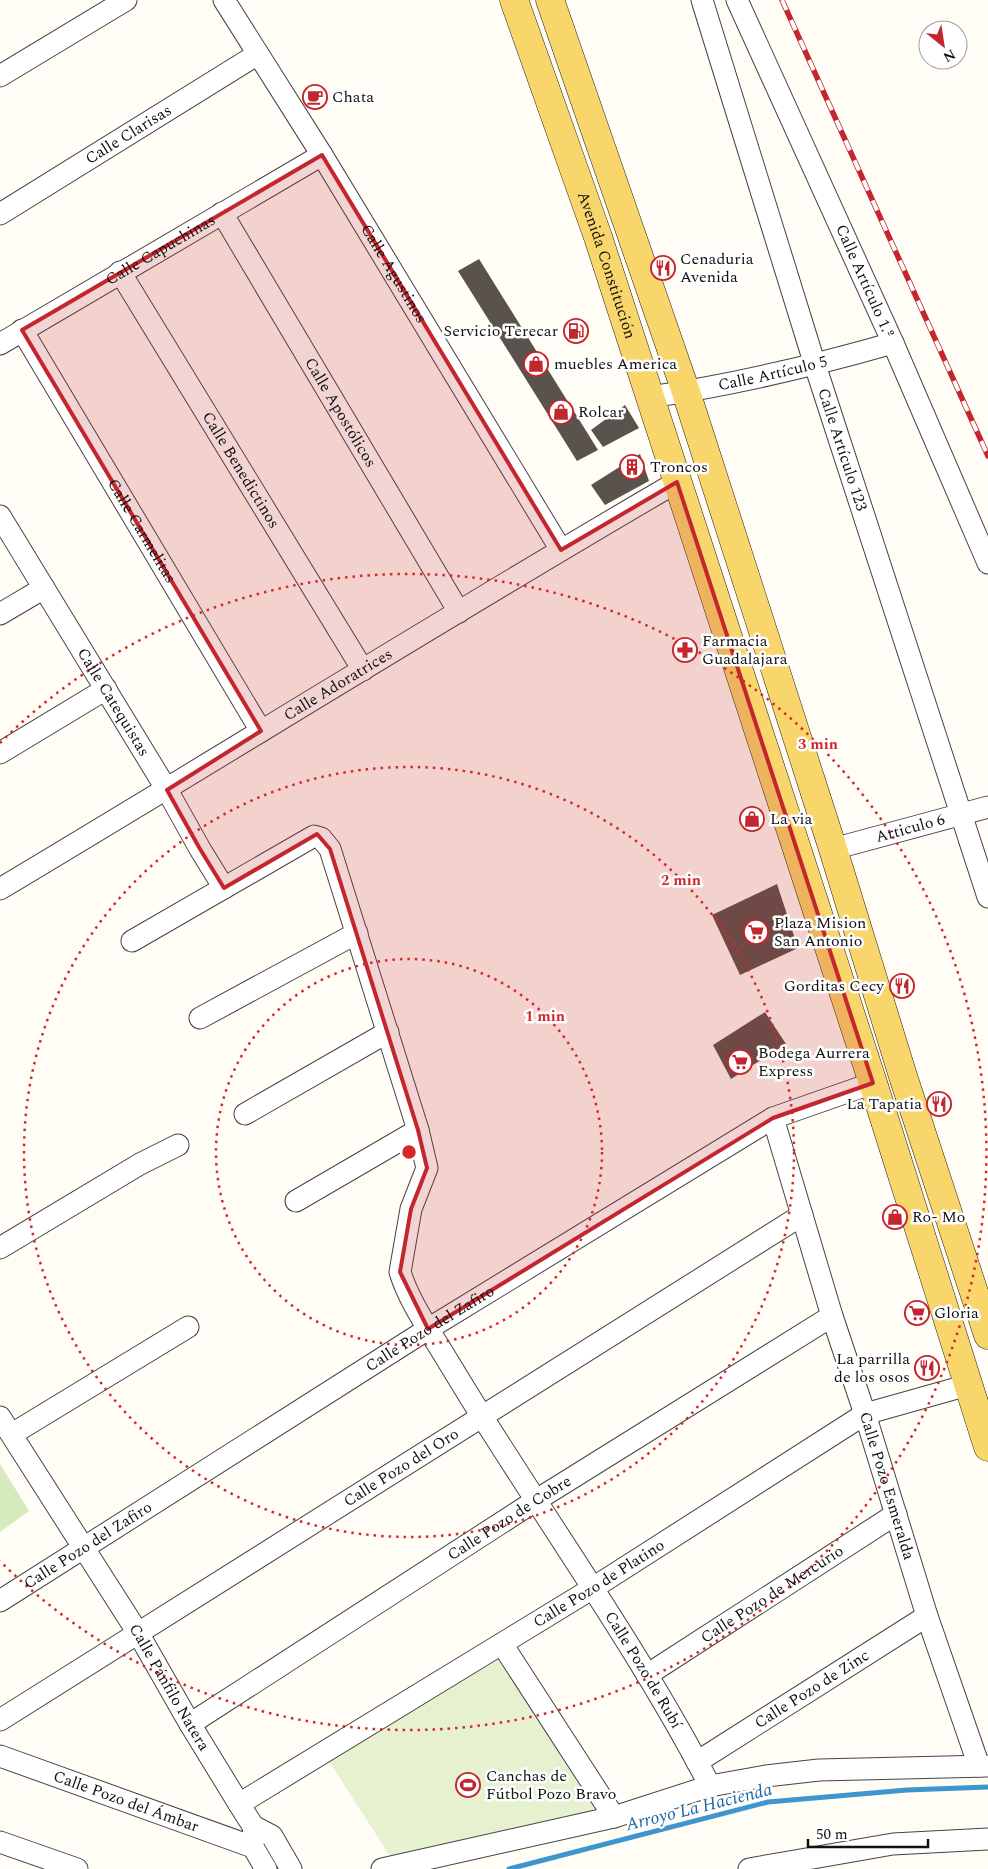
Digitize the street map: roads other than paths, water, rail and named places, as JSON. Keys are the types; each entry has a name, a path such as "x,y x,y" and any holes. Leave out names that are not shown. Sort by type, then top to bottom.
{"main road":[{"name":"Avenida Constitución","path":"514,0 598,237 873,1083 988,1447"},
{"name":"Avenida Constitución","path":"550,0 686,392 833,849 902,1073 982,1296 988,1335"}],"street":[{"path":"0,76 126,0"},
{"name":"Calle Agustinos","path":"224,0 322,155 560,550"},
{"name":"Calle Artículo 123","path":"702,0 816,365 988,897"},
{"name":"Calle Artículo 1.º","path":"737,0 893,343 988,564"},
{"name":"Calle Clarisas","path":"0,214 258,54"},
{"name":"Calle Capuchinas","path":"0,344 322,155"},
{"name":"Calle Apostólicos","path":"222,213 459,612"},
{"name":"Calle Benedictinos","path":"120,272 363,670"},
{"name":"Calle Carmelitas","path":"22,330 261,731"},
{"name":"Calle Artículo 5","path":"650,397 686,392 816,365 893,343"},
{"name":"Calle Adoratrices","path":"0,889 167,790 560,550 677,482"},
{"name":"Calle Catequistas","path":"0,516 167,790 224,888"},
{"path":"0,614 44,588"},
{"path":"0,752 106,689"},
{"name":"Articulo 6","path":"833,849 988,807"},
{"name":"Calle Pozo de Rubí","path":"132,941 314,836 321,838 330,850 418,1130 427,1168 411,1209 400,1272 410,1297 535,1501 647,1675 710,1786"},
{"path":"200,1018 357,933"},
{"path":"245,1114 388,1032"},
{"name":"Calle Pozo del Zafiro","path":"0,1601 428,1329 773,1118 873,1083"},
{"name":"Calle Pozo Esmeralda","path":"773,1118 832,1316 865,1414 927,1616 984,1766"},
{"path":"296,1201 418,1130"},
{"path":"0,1248 140,1164 178,1145"},
{"name":"Calle Pozo del Oro","path":"0,1720 802,1215"},
{"path":"943,1306 982,1296"},
{"name":"Calle Pozo de Cobre","path":"190,1724 535,1501 832,1316"},
{"path":"6,1426 188,1327"},
{"name":"Calle Pozo de Platino","path":"239,1804 592,1588 865,1414 968,1385"},
{"name":"Calle Pánfilo Natera","path":"6,1426 138,1634 239,1804 266,1869"},
{"name":"Calle Pozo de Mercurio","path":"647,1675 896,1514"},
{"name":"Calle Pozo de Zinc","path":"697,1762 927,1616"},
{"path":"502,1644 614,1816"},
{"name":"Calle Pozo del Ámbar","path":"0,1756 253,1836"},
{"path":"382,1869 614,1816 710,1786 766,1776 819,1770 984,1766"},
{"path":"253,1836 272,1836 291,1869"},
{"path":"748,1869 893,1844 988,1839"},
{"path":"0,1842 77,1869"}],"waterway":[{"name":"Arroyo La Hacienda","path":"509,1869 768,1802 907,1790 988,1787"}],"railway":[{"path":"782,0 988,456"}],"place":[{"name":"Chata","path":"315,97"},
{"name":"Cenaduria Avenida","path":"663,268"},
{"name":"Servicio Terecar","path":"576,331"},
{"name":"muebles America","path":"536,364"},
{"name":"Rolcar","path":"561,412"},
{"name":"Troncos","path":"632,467"},
{"name":"Farmacia Guadalajara","path":"685,650"},
{"name":"La via","path":"752,819"},
{"name":"Plaza Mision San Antonio","path":"756,932"},
{"name":"Gorditas Cecy","path":"902,986"},
{"name":"Bodega Aurrera Express","path":"740,1062"},
{"name":"La Tapatia","path":"939,1104"},
{"name":"Ro- Mo","path":"895,1217"},
{"name":"Gloria","path":"917,1313"},
{"name":"La parrilla de los osos","path":"927,1368"},
{"name":"Canchas de Fútbol Pozo Bravo","path":"468,1785"}]}
